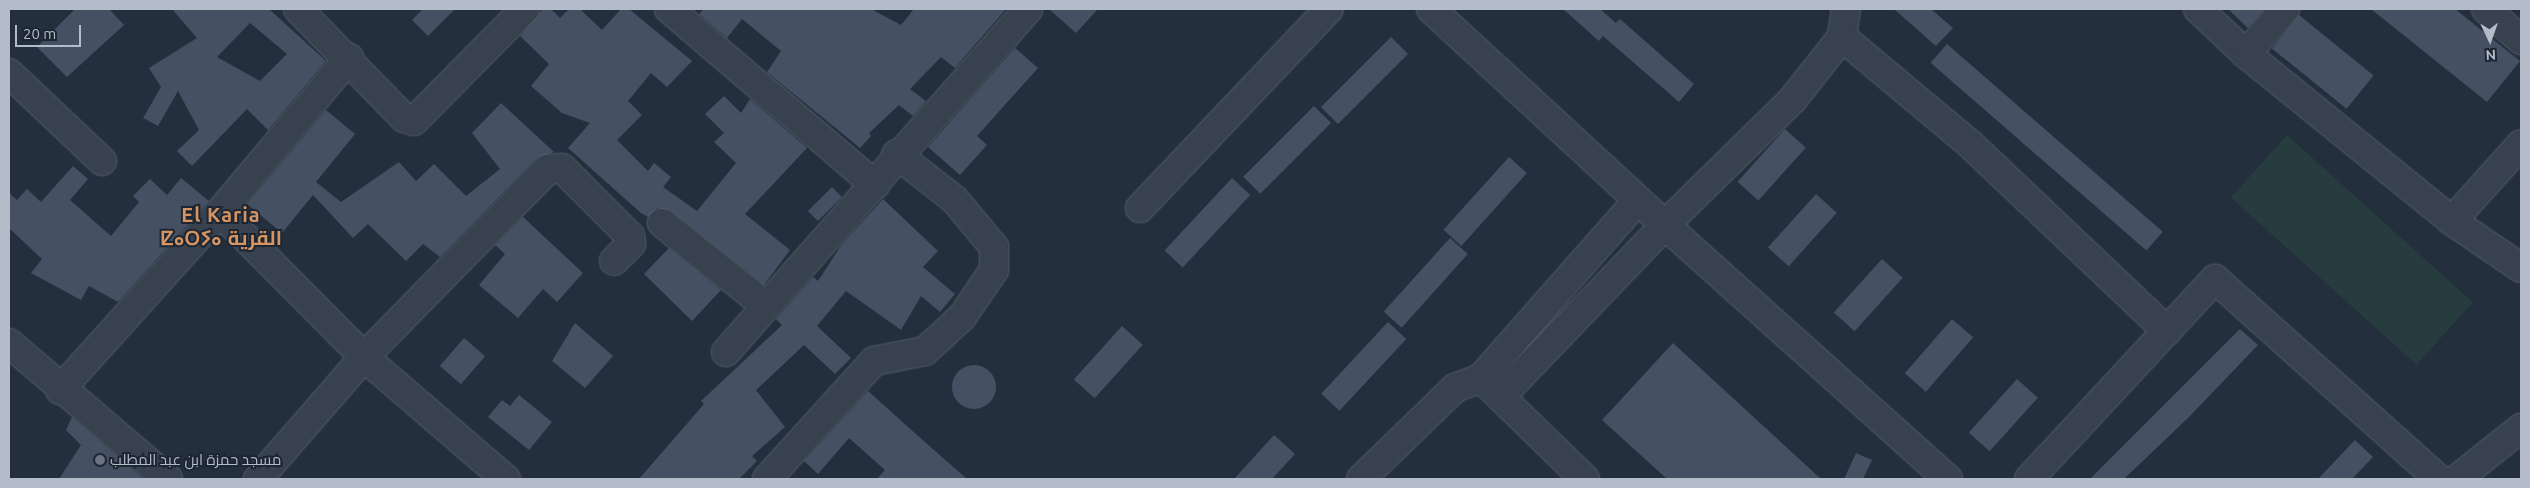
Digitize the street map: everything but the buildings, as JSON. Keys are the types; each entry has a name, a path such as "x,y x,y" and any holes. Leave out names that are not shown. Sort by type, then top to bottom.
{"street":[{"path":"298,9 349,58 404,118 414,121 525,9"},
{"path":"669,9 875,185"},
{"path":"726,352 875,185 896,154 1028,9"},
{"path":"1140,208 1329,9"},
{"path":"1431,9 1665,225 1948,479"},
{"path":"1500,397 1665,225 1793,99 1842,37 1846,9"},
{"path":"2198,9 2246,54 2452,221 2521,268"},
{"path":"2246,54 2285,9"},
{"path":"2486,9 2521,40"},
{"path":"1842,37 1970,144 2167,331"},
{"path":"60,390 220,212 349,58"},
{"path":"9,73 102,161"},
{"path":"2452,221 2521,144"},
{"path":"766,479 874,361 925,351 962,317 994,270 994,247 954,199 896,154"},
{"path":"258,479 364,356 554,166 632,240 614,261"},
{"path":"1361,479 1454,388 1481,378 1638,200"},
{"path":"220,212 364,356 506,479"},
{"path":"662,223 766,306"},
{"path":"2028,479 2215,279 2227,286 2439,479"},
{"path":"9,343 60,390 168,479"},
{"path":"1481,378 1585,479"},
{"path":"2456,479 2521,428"}],"green space":[{"path":"2287,135 2473,302 2417,365 2231,197"}],"place":[{"name":"مسجد حمزة ابن عبد المطلب","path":"100,460"}],"district":[{"name":"El Karia ⵇⴰⵔⵢⴰ القرية","path":"221,226"}]}
